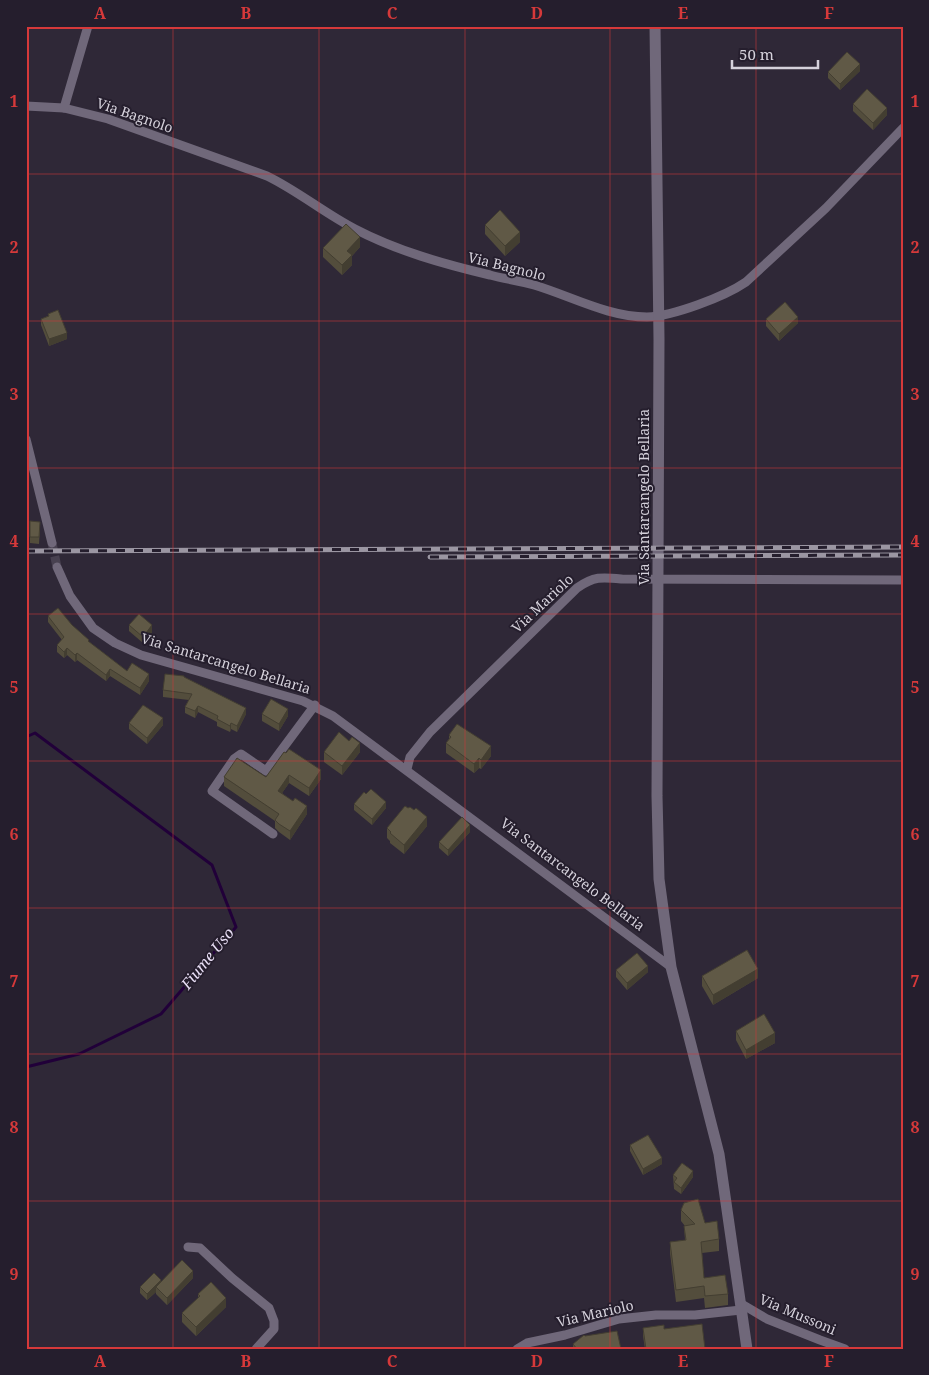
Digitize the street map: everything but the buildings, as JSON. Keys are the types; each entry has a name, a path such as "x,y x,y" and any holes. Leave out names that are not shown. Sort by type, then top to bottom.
{"street":[{"path":"64,108 88,26"},
{"name":"Via Santarcangelo Bellaria","path":"654,26 659,339 657,485 657,796 659,879 671,967 719,1154 747,1349"},
{"name":"Via Bagnolo","path":"26,106 64,108 108,119 267,176 288,186 354,228 392,246 448,265 533,285 621,314 646,317 671,314 736,289 746,282 826,208 903,128"},
{"path":"26,439 52,543"},
{"name":"Via Santarcangelo Bellaria","path":"57,567 70,596 93,628 116,643 141,655 315,706 334,716 671,967"},
{"name":"Via Mariolo","path":"407,769 410,757 430,732 577,588 589,579 602,577 630,579 903,580"},
{"path":"273,834 212,791 234,760 241,754 266,771 315,706"},
{"path":"188,1247 200,1248 232,1278 269,1308 274,1321 274,1329 256,1349"},
{"name":"Via Mariolo","path":"517,1349 527,1343 565,1335 619,1319 656,1315 695,1315 740,1306"},
{"name":"Via Mussoni","path":"740,1306 767,1319 846,1349"}],"waterway":[{"name":"Fiume Uso","path":"26,737 35,733 212,865 236,927 161,1014 79,1054 26,1067"}],"tunnel":[{"path":"52,543 57,567"}],"railway":[{"path":"26,551 903,547"},
{"path":"430,557 903,555"}]}
